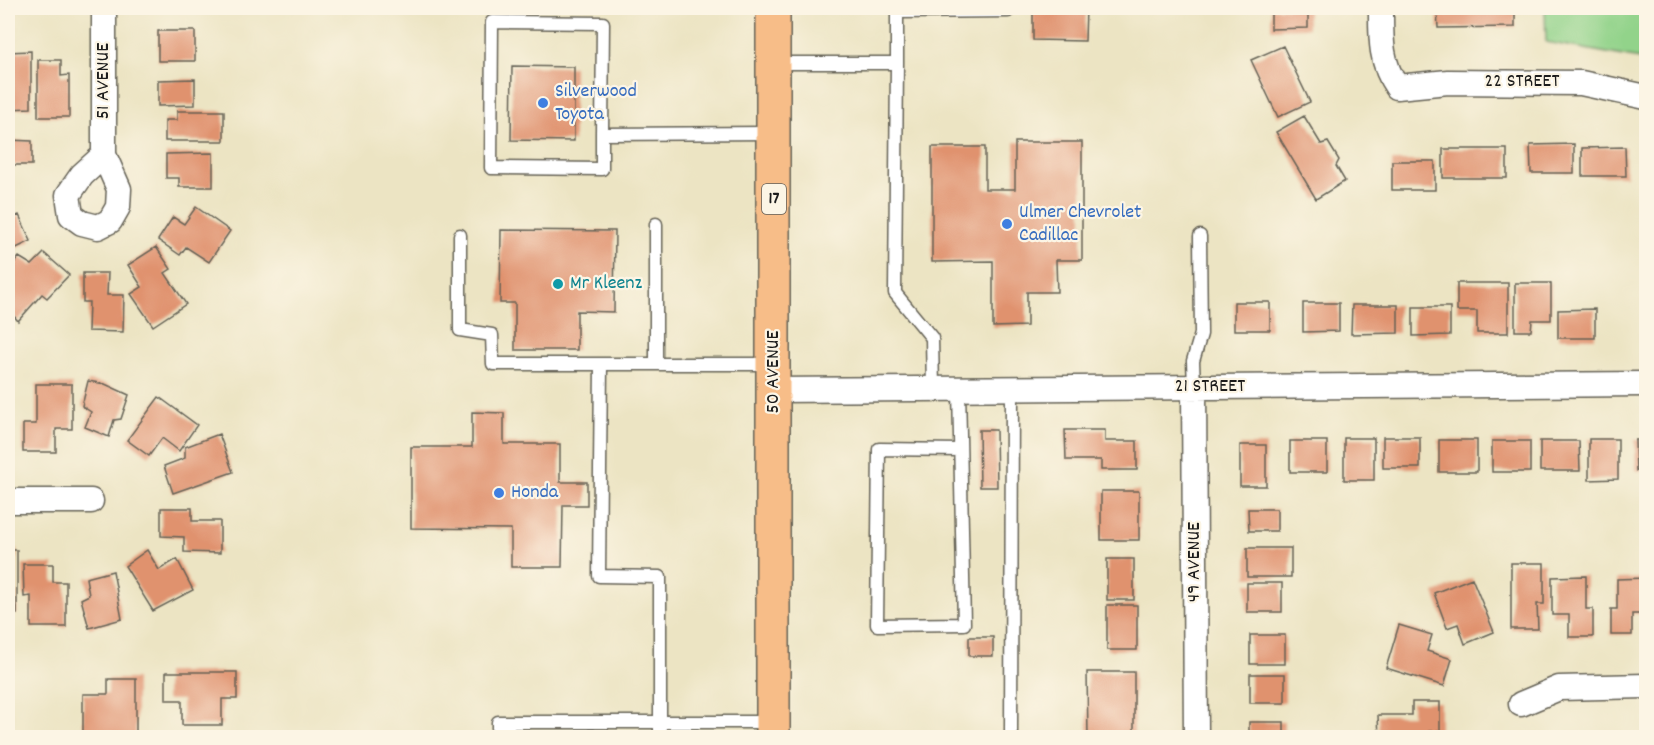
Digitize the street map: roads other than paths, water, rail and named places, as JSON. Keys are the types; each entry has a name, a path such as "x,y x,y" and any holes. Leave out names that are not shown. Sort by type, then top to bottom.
{"main road":[{"name":"50 AVENUE","path":"773,8 773,730"}],"street":[{"name":"51 AVENUE","path":"104,8 104,156"},
{"name":"22 STREET","path":"1381,8 1381,39 1386,72 1397,87 1448,82 1581,83 1647,97"},
{"name":"21 STREET","path":"774,377 933,389 1647,384"},
{"name":"49 AVENUE","path":"1194,387 1196,738"},
{"path":"8,501 91,501"},
{"path":"1521,704 1559,688 1647,686"}],"lane":[{"path":"933,389 932,338 895,293 897,10 1008,12"},
{"path":"492,22 603,23 602,134 602,169 491,168 492,22"},
{"path":"773,63 897,63"},
{"path":"602,134 774,133"},
{"path":"656,224 656,364"},
{"path":"460,235 460,330 492,335 494,364 656,364 774,377"},
{"path":"1194,387 1193,361 1201,334 1200,236"},
{"path":"601,364 599,576 660,577 660,738"},
{"path":"1011,738 1012,388"},
{"path":"959,389 964,624 877,625 879,449 960,450"},
{"path":"498,738 498,722 660,722 773,730"}],"place":[{"name":"Silverwood Toyota","path":"543,103"},
{"name":"Ulmer Chevrolet Cadillac","path":"1007,224"},
{"name":"Mr Kleenz","path":"558,284"},
{"name":"Honda","path":"499,493"}]}
